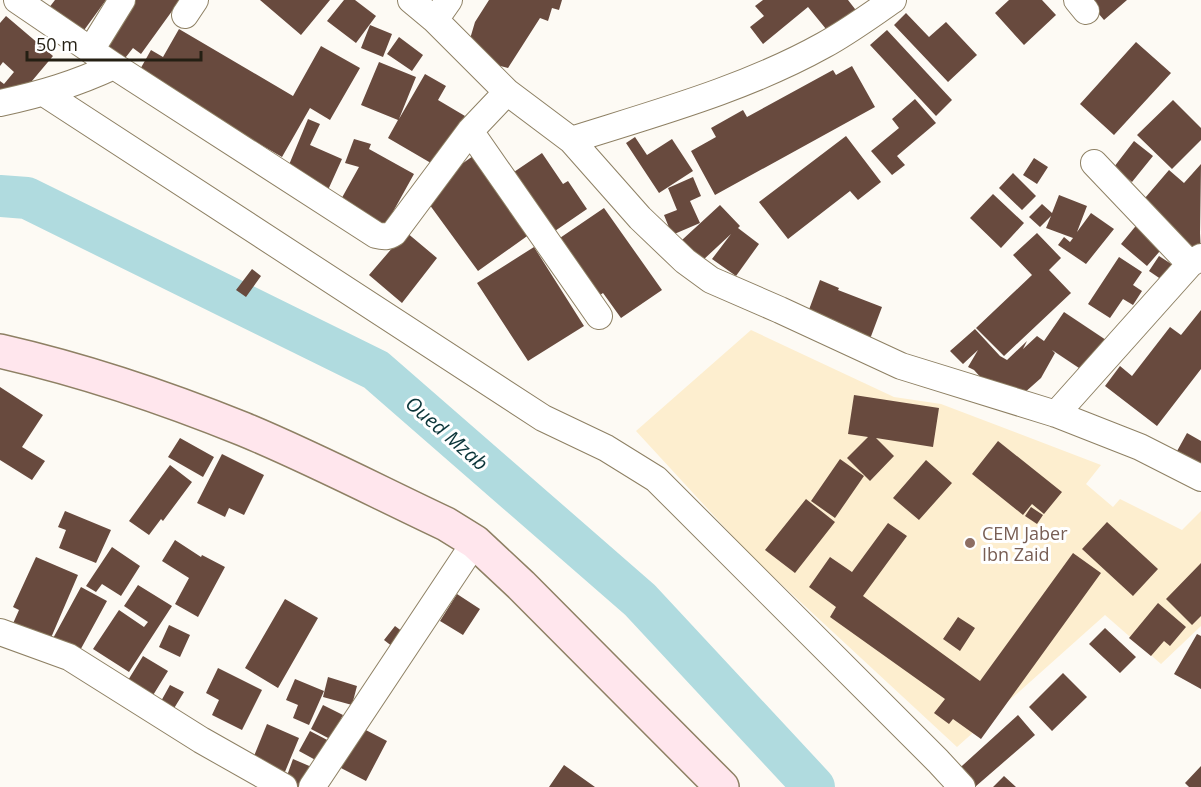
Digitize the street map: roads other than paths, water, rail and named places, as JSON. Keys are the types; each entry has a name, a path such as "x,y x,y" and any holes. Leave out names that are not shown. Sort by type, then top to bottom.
{"street":[{"path":"17,0 114,66 382,237 388,237 394,233 470,131 507,92"},
{"path":"91,50 122,0"},
{"path":"411,0 442,10 507,92 571,140 640,218 685,261 711,280 901,366 1056,414 1140,447 1201,478"},
{"path":"571,140 675,107 759,76 825,45 893,0"},
{"path":"0,102 44,93 80,82 114,66"},
{"path":"44,93 543,418 606,448 656,479 962,787"},
{"path":"470,131 599,316"},
{"path":"1056,414 1196,261 1094,163"},
{"path":"0,351 42,360 153,394 245,430 447,524 476,542 722,787"},
{"path":"312,787 476,542"},
{"path":"0,632 69,657 201,740 284,787"}],"waterway":[{"name":"Oued Mzab","path":"0,196 27,198 376,370 640,600 814,787"}],"place":[{"name":"CEM Jaber Ibn Zaid","path":"970,543"}]}
